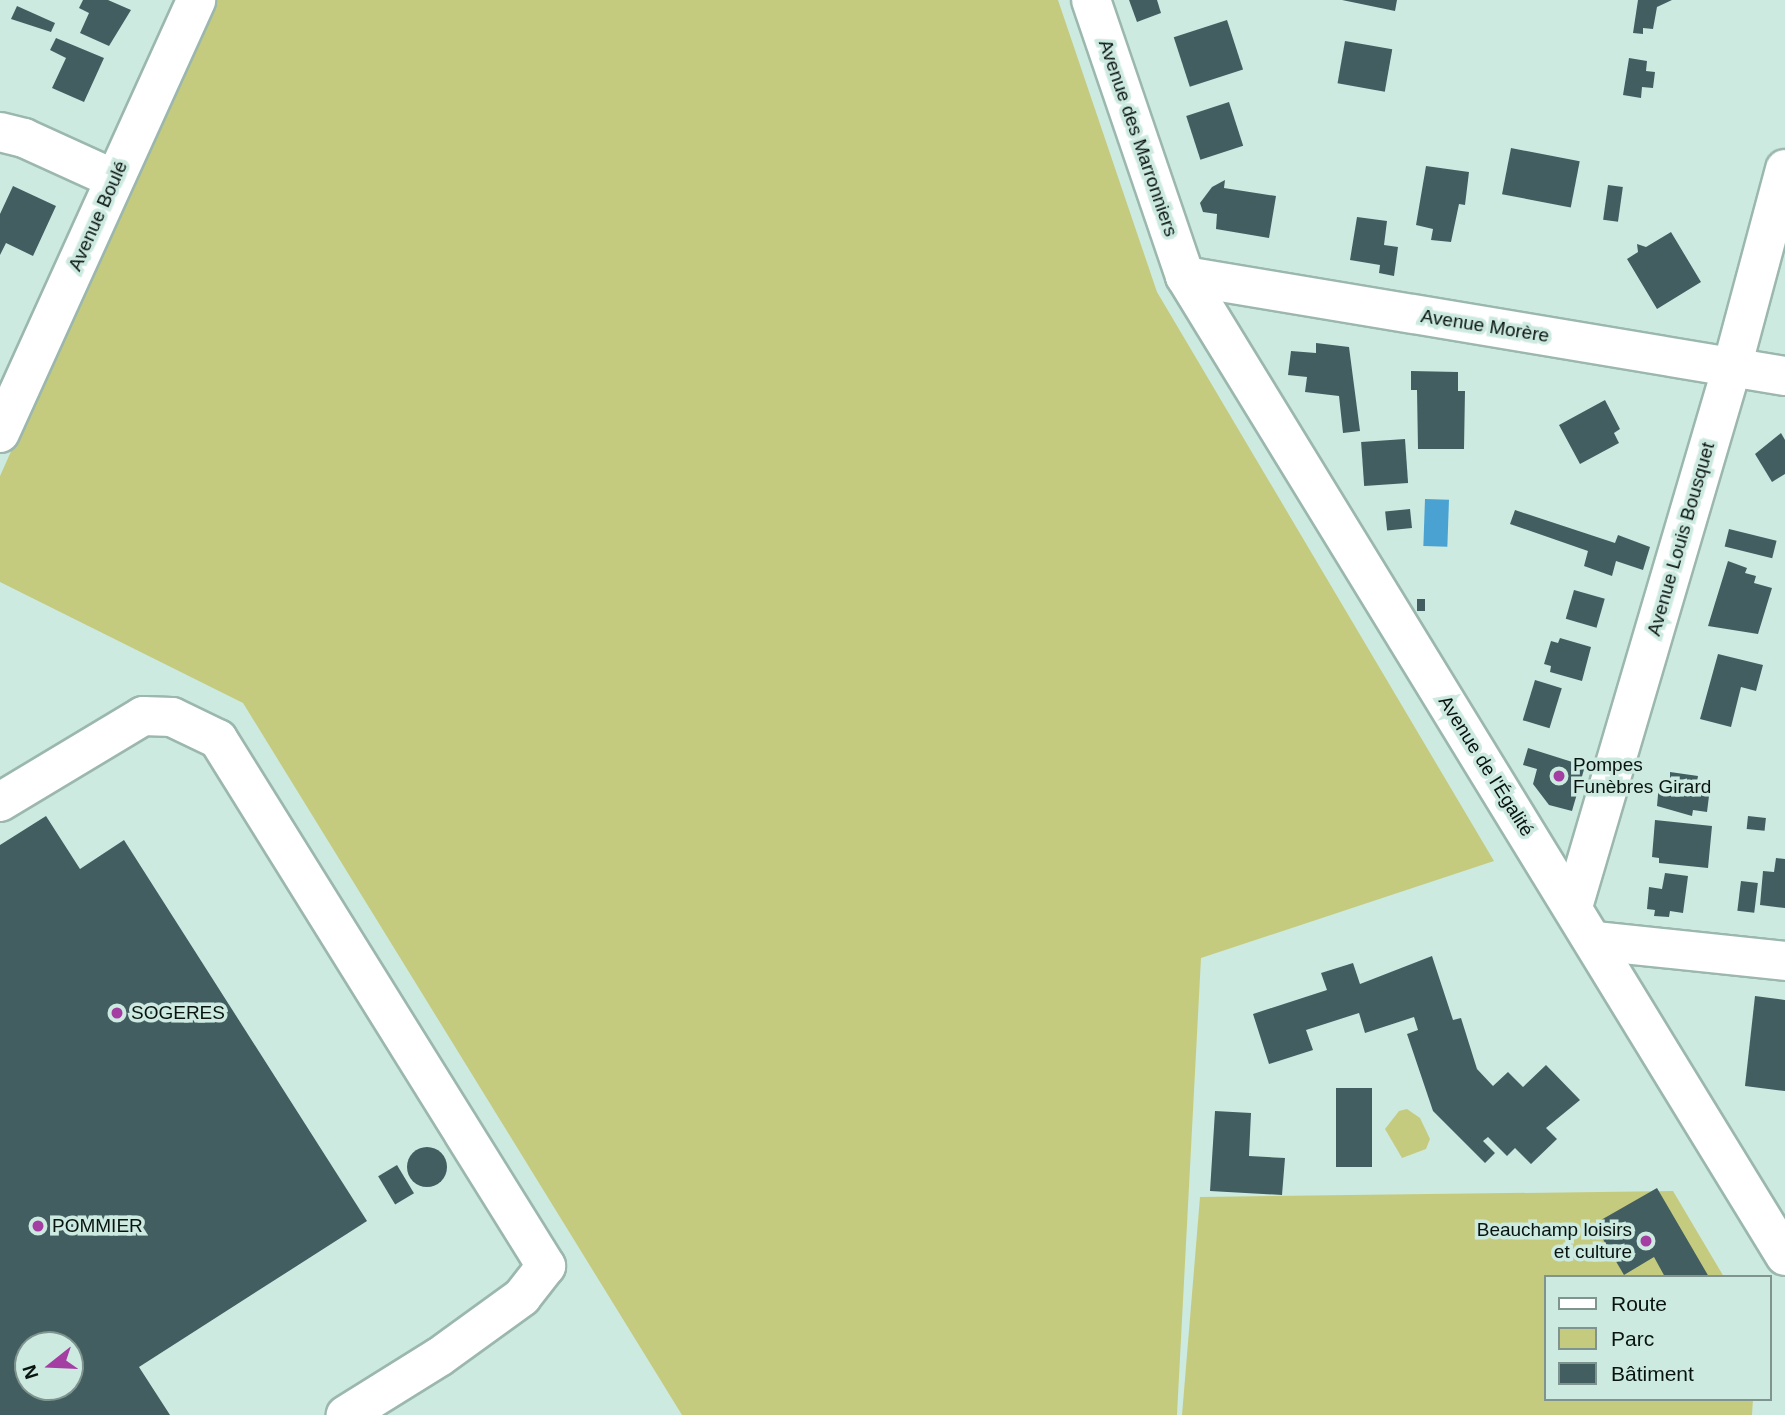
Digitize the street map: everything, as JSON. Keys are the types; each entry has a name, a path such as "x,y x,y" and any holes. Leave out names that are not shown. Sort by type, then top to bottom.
{"street":[{"name":"Avenue Boulé","path":"0,433 196,0"},
{"name":"Avenue des Marronniers","path":"1091,0 1185,276"},
{"path":"0,132 24,138 114,178"},
{"name":"Avenue Louis Bousquet","path":"1573,907 1732,367 1785,169"},
{"name":"Avenue Morère","path":"1185,276 1785,376"},
{"name":"Avenue de l'Égalité","path":"1185,276 1595,941 1785,1256"},
{"path":"0,802 143,716 172,717 218,739 546,1266 522,1297 439,1357 346,1415"},
{"path":"1595,941 1785,961"}],"green space":[{"path":"213,0 1058,0 1157,292 1494,861 1201,958 1177,1415 682,1415 243,703 0,582 0,476"},
{"path":"1407,1109 1420,1118 1430,1139 1426,1149 1402,1158 1385,1129 1399,1111"},
{"path":"1673,1191 1723,1275 1544,1275 1544,1401 1753,1401 1752,1415 1182,1415 1200,1197"}],"water":[{"path":"1425,499 1449,500 1447,547 1423,546"}],"building":[{"path":"83,0 108,0 131,10 109,46 80,33 89,13 79,8"},
{"path":"1129,0 1157,0 1161,13 1137,22"},
{"path":"1342,0 1397,0 1395,11"},
{"path":"1638,0 1672,0 1657,7 1653,29 1643,28 1643,34 1633,33"},
{"path":"17,6 55,23 51,32 11,19"},
{"path":"1227,20 1243,69 1190,87 1174,37"},
{"path":"56,38 104,58 84,102 52,88 66,58 50,50"},
{"path":"1345,41 1392,49 1385,92 1338,83"},
{"path":"1629,58 1647,61 1646,71 1655,72 1653,88 1642,87 1641,98 1623,95"},
{"path":"1229,102 1243,146 1200,160 1186,116"},
{"path":"1511,148 1580,161 1571,207 1502,194"},
{"path":"1426,166 1469,172 1465,205 1459,204 1451,242 1431,240 1433,229 1416,225"},
{"path":"1225,180 1224,188 1276,196 1269,238 1216,229 1217,214 1203,212 1200,203 1212,187"},
{"path":"1608,185 1623,187 1618,222 1603,220"},
{"path":"13,186 56,206 33,256 6,243 0,255 0,214"},
{"path":"1357,217 1387,221 1384,245 1398,247 1394,276 1379,273 1380,265 1350,260"},
{"path":"1671,232 1701,282 1657,309 1627,259 1638,252 1637,244 1646,247"},
{"path":"1316,343 1349,347 1360,431 1343,433 1339,396 1305,392 1307,377 1288,375 1291,351 1316,353"},
{"path":"1411,371 1458,372 1458,391 1465,391 1464,449 1418,449 1417,390 1411,390"},
{"path":"1605,400 1620,429 1614,433 1619,443 1580,464 1559,425"},
{"path":"1781,433 1785,440 1785,474 1772,482 1755,454"},
{"path":"1405,439 1408,483 1364,486 1361,442"},
{"path":"1410,509 1412,528 1387,531 1385,512"},
{"path":"1515,510 1615,543 1618,535 1650,547 1643,570 1616,561 1612,576 1584,566 1588,551 1510,524"},
{"path":"1729,529 1777,541 1772,558 1725,546"},
{"path":"1728,561 1747,568 1745,573 1756,576 1754,583 1772,588 1758,634 1708,626"},
{"path":"1574,590 1605,599 1596,628 1566,619"},
{"path":"1417,599 1425,599 1425,611 1417,611"},
{"path":"1560,638 1591,647 1582,681 1550,672 1551,666 1544,664 1551,641 1558,643"},
{"path":"1718,654 1763,665 1756,691 1741,687 1731,727 1700,719"},
{"path":"1535,680 1562,688 1549,728 1523,720"},
{"name":"Pompes Funèbres Girard","path":"1528,748 1585,766 1572,811 1549,805 1533,784 1537,769 1523,765"},
{"path":"1670,772 1698,776 1696,787 1710,788 1707,812 1693,810 1692,816 1657,806 1659,783 1670,785"},
{"name":"SOGERES","path":"46,816 80,869 124,840 367,1221 139,1367 170,1415 0,1415 0,845"},
{"path":"1748,816 1766,818 1765,831 1747,829"},
{"path":"1655,820 1712,826 1708,868 1659,863 1659,858 1652,857"},
{"path":"1776,858 1785,859 1785,908 1760,905 1763,871 1774,872"},
{"path":"1665,873 1688,876 1683,913 1670,911 1669,917 1654,916 1655,910 1647,909 1649,887 1662,889"},
{"path":"1741,881 1758,883 1754,913 1737,911"},
{"path":"1432,956 1453,1020 1461,1018 1477,1069 1493,1086 1508,1072 1523,1087 1546,1065 1580,1100 1546,1128 1557,1139 1531,1164 1515,1148 1507,1156 1488,1137 1483,1141 1495,1153 1485,1163 1433,1111 1407,1034 1418,1030 1414,1017 1365,1033 1359,1013 1306,1030 1313,1050 1269,1064 1253,1014 1327,990 1321,973 1353,963 1360,984"},
{"path":"1755,996 1785,1000 1785,1091 1745,1086"},
{"path":"1336,1088 1372,1088 1372,1167 1336,1167"},
{"path":"1215,1111 1251,1113 1249,1156 1285,1158 1282,1195 1210,1191"},
{"path":"427,1147 435,1148 441,1153 446,1159 446,1175 441,1181 435,1186 427,1187 419,1186 413,1181 408,1175 407,1167 408,1159 413,1153 419,1148"},
{"path":"397,1165 414,1193 395,1205 378,1176"},
{"name":"Beauchamp loisirs et culture","path":"1657,1188 1708,1275 1664,1275 1654,1257 1624,1275 1594,1224"}],"place":[{"name":"Pompes Funèbres Girard","path":"1559,776"},
{"name":"SOGERES","path":"117,1013"},
{"name":"POMMIER","path":"38,1226"},
{"name":"Beauchamp loisirs et culture","path":"1646,1241"}]}
